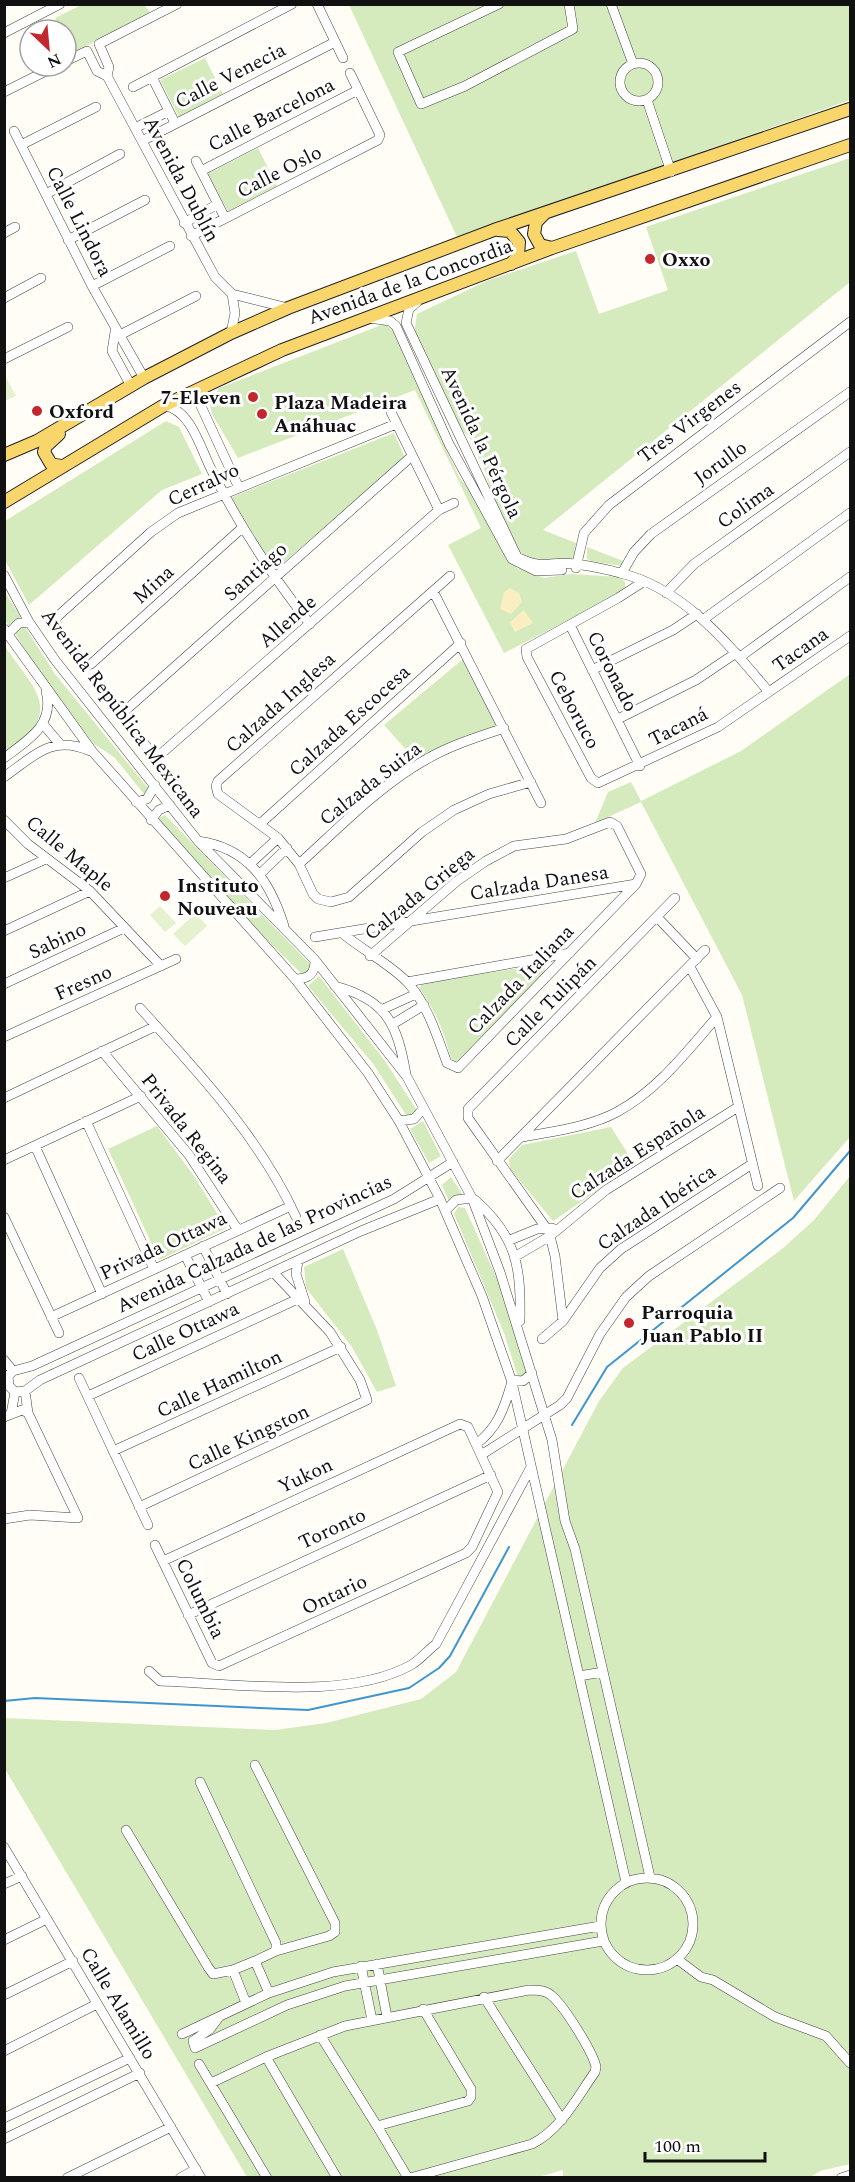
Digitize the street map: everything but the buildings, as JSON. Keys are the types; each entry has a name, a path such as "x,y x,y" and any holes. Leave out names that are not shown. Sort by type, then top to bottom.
{"main road":[{"name":"Avenida de la Concordia","path":"4,456 37,441 144,378 231,333 288,308 494,230 671,172 850,109"},
{"name":"Avenida de la Concordia","path":"4,502 163,406 282,350 552,248 850,145"},
{"path":"545,213 536,222 534,234 540,245 552,248"},
{"path":"494,230 510,231 519,242 518,256 508,266"},
{"path":"61,466 47,460 45,449 80,416"}],"street":[{"path":"4,33 60,4"},
{"name":"Avenida Dublín","path":"107,76 109,67 99,44 177,4"},
{"path":"133,87 292,4"},
{"path":"317,4 343,58"},
{"path":"499,4 398,52 421,104 465,86 573,29 569,4"},
{"path":"611,4 633,64"},
{"name":"Calle Venecia","path":"142,141 335,42"},
{"name":"Avenida Dublín","path":"78,55 87,51 97,71 107,76 207,267 232,294"},
{"path":"633,64 646,64 651,67 658,78 656,91 647,99 629,98 621,89 621,77 633,64"},
{"path":"350,73 358,90"},
{"path":"152,77 175,123"},
{"path":"5,92 32,78"},
{"name":"Calle Oslo","path":"191,236 378,140 380,135 358,90"},
{"name":"Calle Barcelona","path":"201,171 358,90"},
{"path":"647,99 671,172"},
{"path":"21,145 96,106"},
{"name":"Calle Venecia","path":"135,128 169,111"},
{"name":"Calle Lindora","path":"14,131 92,286 144,378"},
{"path":"46,194 120,154"},
{"path":"196,161 216,205 225,218"},
{"path":"68,240 145,200"},
{"name":"Calle Oslo","path":"184,223 216,205"},
{"path":"4,233 15,227"},
{"path":"92,286 171,246"},
{"path":"4,298 40,278"},
{"path":"231,333 235,314 232,294 288,308"},
{"name":"Avenida la Pérgola","path":"429,294 408,309 406,323 456,428 503,546 520,565 546,572 579,566"},
{"path":"117,333 196,296"},
{"name":"Avenida la Pérgola","path":"367,318 390,321 396,327 446,432 479,490"},
{"name":"Tres Virgenes","path":"579,566 584,533 609,505 850,322"},
{"path":"4,359 69,327"},
{"name":"Calle Lindora","path":"117,333 112,351 131,386"},
{"path":"210,382 200,398 204,416 238,486"},
{"name":"Jorullo","path":"622,573 634,552 651,534 850,392"},
{"path":"163,406 175,408 189,424 242,528 274,578 310,624"},
{"path":"391,412 439,510"},
{"path":"189,424 204,416"},
{"name":"Cerralvo","path":"86,665 79,660 55,624 58,616 151,532 177,513 223,492 396,424"},
{"path":"446,432 456,428"},
{"path":"205,457 220,450"},
{"name":"Colima","path":"666,593 694,564 850,452"},
{"name":"Santiago","path":"156,755 123,715 126,710 412,456"},
{"name":"Allende","path":"156,755 162,753 439,510 454,503"},
{"path":"592,670 700,617 850,513"},
{"name":"Mina","path":"86,665 95,661 242,528"},
{"path":"579,566 622,573 666,593 700,617 738,655 770,692"},
{"name":"Avenida República Mexicana","path":"4,575 29,621 55,660 198,841 315,960 407,1077"},
{"name":"Calzada Inglesa","path":"450,576 218,781 216,790 220,798 261,823 278,838 299,864 318,899 324,902 340,901 349,897 422,832 454,810 489,794 531,782"},
{"path":"618,719 696,680 738,655 850,577"},
{"path":"570,625 643,582"},
{"path":"433,591 541,803"},
{"path":"6,632 14,626 29,621"},
{"name":"Ceboruco","path":"570,625 526,649 527,657 591,778 598,783"},
{"name":"Coronado","path":"570,625 640,766"},
{"name":"Avenida República Mexicana","path":"6,632 92,752 295,979 368,1073 399,1122 440,1199 482,1296 512,1381 626,1882"},
{"name":"Tacana","path":"770,692 850,636"},
{"name":"Calzada Escocesa","path":"261,823 461,643"},
{"path":"4,758 28,740 44,724 49,704 45,686"},
{"name":"Tacaná","path":"598,783 640,766 718,727 770,692"},
{"path":"44,724 59,743"},
{"name":"Calzada Suiza","path":"299,864 357,813 425,760 449,748 504,728"},
{"path":"28,740 39,752"},
{"path":"4,777 39,752 59,743 75,745 92,752"},
{"path":"136,802 147,799 155,785"},
{"path":"151,820 159,810 170,805"},
{"name":"Calzada Griega","path":"424,1005 407,982 370,956 457,881 486,861 514,846 566,839 606,822 615,823 640,874 636,884"},
{"name":"Calle Maple","path":"6,824 46,859 90,891 161,966"},
{"path":"251,863 278,838"},
{"name":"Avenida República Mexicana","path":"198,841 225,848 251,863 260,874 285,929"},
{"path":"260,874 287,848"},
{"path":"4,878 46,859"},
{"name":"Calzada Danesa","path":"315,937 636,884"},
{"name":"Calzada Italiana","path":"424,1005 447,1063 458,1068 636,884"},
{"path":"4,931 90,891"},
{"name":"Calle Tulipán","path":"497,1161 468,1118 468,1109 675,898"},
{"path":"657,917 698,959"},
{"name":"Sabino","path":"4,984 124,928"},
{"path":"342,933 370,956"},
{"path":"563,1322 551,1231 497,1161 705,950"},
{"path":"407,982 570,953"},
{"name":"Fresno","path":"4,1037 176,959"},
{"path":"295,979 305,979 311,975 315,969 315,960"},
{"path":"690,967 717,1017 758,1186"},
{"name":"Avenida República Mexicana","path":"335,986 364,996 383,1009 393,1024 407,1077 472,1198 520,1330 554,1451 565,1521 575,1549 650,1877"},
{"path":"383,1009 416,994"},
{"path":"393,1024 424,1005"},
{"path":"140,1008 190,1063 235,1119 272,1173 296,1218"},
{"path":"523,1137 580,1126 615,1113 638,1100 657,1084 717,1017"},
{"path":"4,1098 156,1026"},
{"name":"Privada Regina","path":"102,1051 189,1155 238,1230"},
{"path":"4,1160 141,1096"},
{"name":"Calzada Española","path":"551,1231 606,1190 738,1107"},
{"path":"399,1122 414,1119 423,1109"},
{"path":"86,1121 154,1269"},
{"path":"35,1146 102,1294"},
{"name":"Avenida Calzada de las Provincias","path":"8,1373 32,1366 394,1199 453,1162"},
{"name":"Calzada Ibérica","path":"542,1339 563,1322 600,1268 621,1249 752,1164"},
{"path":"481,1455 545,1417 567,1398 600,1334 626,1297 649,1276 780,1188"},
{"path":"445,1211 456,1200 472,1198"},
{"name":"Avenida República Mexicana","path":"472,1198 490,1213 510,1240 516,1256 520,1288 520,1330"},
{"name":"Avenida Calzada de las Provincias","path":"20,1391 391,1218 440,1199"},
{"name":"Privada Ottawa","path":"51,1317 291,1206"},
{"path":"4,1217 59,1333"},
{"path":"510,1240 551,1231"},
{"path":"516,1256 551,1231"},
{"path":"203,1246 226,1294"},
{"path":"185,1255 209,1302"},
{"path":"298,1261 296,1274 302,1300"},
{"path":"273,1272 302,1300 341,1347"},
{"name":"Calle Ottawa","path":"88,1396 302,1300"},
{"name":"Calle Kingston","path":"139,1507 365,1403 368,1397 341,1347"},
{"name":"Calle Hamilton","path":"113,1451 341,1347"},
{"path":"4,1360 10,1388 20,1391"},
{"path":"490,1475 476,1444 491,1432 498,1421 512,1381 523,1381 532,1372"},
{"path":"79,1378 148,1525"},
{"path":"4,1519 30,1515 78,1518 25,1411 20,1391"},
{"path":"8,1416 20,1391"},
{"path":"8,1416 25,1411"},
{"name":"Yukon","path":"163,1561 463,1423 476,1444"},
{"path":"149,1671 160,1681 318,1687 383,1677 412,1664 436,1644 531,1467"},
{"name":"Ontario","path":"216,1665 466,1553 472,1547 498,1498 498,1492 490,1475"},
{"name":"Toronto","path":"188,1615 490,1475"},
{"path":"545,1526 565,1521"},
{"name":"Columbia","path":"155,1545 188,1615 212,1662 216,1665"},
{"path":"579,1676 603,1672"},
{"path":"126,1830 213,1974 233,1970 276,1951 329,1936 334,1932 335,1923 255,1765"},
{"path":"200,1782 276,1943 276,1951"},
{"name":"Calle Alamillo","path":"4,1847 199,2174"},
{"path":"4,1884 22,1876"},
{"path":"650,1877 667,1882 681,1892 693,1917 692,1936 677,1959 668,1965 649,1970 630,1967 614,1957 603,1941 600,1926 603,1908 612,1893 626,1882 650,1877"},
{"path":"4,1940 47,1919"},
{"path":"182,2034 269,1993 311,1978 361,1966 600,1926"},
{"path":"219,2017 210,2029 193,2041 195,2048 315,1994 380,1980 603,1941"},
{"path":"677,1959 701,1977 713,1980 775,2017 826,2036 850,2063"},
{"path":"4,1995 73,1961"},
{"path":"255,1961 269,1993"},
{"path":"377,1964 387,2017"},
{"path":"361,1966 372,2020"},
{"path":"233,1970 246,2003"},
{"path":"211,2083 320,2035 372,2020 484,1997 539,1990 553,1996 577,2031 596,2067 595,2072 562,2120 545,2137 532,2144 409,2178 320,2035"},
{"path":"484,1997 562,2120"},
{"path":"4,2051 97,2004"},
{"path":"377,2126 468,2101 471,2097 471,2088 423,2009"},
{"path":"266,2057 337,2178"},
{"path":"4,2118 130,2058"},
{"path":"199,2064 267,2178"},
{"path":"4,2139 140,2073"},
{"path":"67,2178 171,2127"},
{"path":"180,2178 199,2174"},
{"path":"842,2178 850,2175"}],"green space":[{"path":"81,5 145,5 150,13 78,50 78,18 55,18"},
{"path":"349,5 850,5 850,100 457,237"},
{"path":"205,58 223,94 179,117 160,80"},
{"path":"258,148 277,186 228,211 207,174"},
{"path":"850,158 850,282 543,530 576,543 574,558 538,563 520,555 492,497 485,471 469,437 457,425 414,334 417,314 489,280 576,251 599,314 668,290 646,227"},
{"path":"384,324 398,333 445,437 447,451 459,477 477,499 501,548 517,568 544,578 571,574 620,577 625,582 625,591 504,653 448,545 481,528 415,390 238,458 212,414 210,405 219,388"},
{"path":"4,374 16,396 5,401 4,401"},
{"path":"166,421 179,427 202,474 162,490 29,605 5,560 5,521"},
{"path":"394,433 405,458 274,571 249,532 232,497"},
{"path":"587,547 626,562 621,566 591,561 587,559"},
{"path":"4,591 21,617 8,626 5,620"},
{"path":"19,627 25,627 55,674 148,788 147,794 144,794 115,758 93,743 34,664 15,633"},
{"path":"4,645 34,689 39,701 40,713 35,725 24,738 5,752"},
{"path":"463,659 497,727 416,761 384,725"},
{"path":"850,674 850,1137 794,1201 742,995 641,802 595,823 608,792 631,782 641,801 741,751"},
{"path":"165,815 312,966 313,970 303,975 266,939 157,819"},
{"path":"160,906 176,923 165,932 150,915"},
{"path":"196,913 207,926 185,946 173,934"},
{"path":"539,965 545,968 545,973 460,1063 451,1059 439,1022 419,988 423,983"},
{"path":"319,976 385,1061 418,1112 408,1118 374,1065 308,986"},
{"path":"423,1121 441,1156 429,1163 410,1129"},
{"path":"157,1126 194,1176 226,1228 159,1260 108,1149"},
{"path":"611,1127 635,1165 553,1221 510,1169 509,1159 522,1145"},
{"path":"850,1176 850,2164 820,2171 809,2178 563,2178 563,2170 535,2178 247,2177 5,1769 4,1718 275,1730 326,1723 421,1699 456,1672 599,1401 623,1368 782,1249 814,1220"},
{"path":"451,1177 464,1197 450,1204 442,1185"},
{"path":"458,1207 465,1208 503,1292 527,1370 523,1378 518,1377 504,1333 454,1214"},
{"path":"343,1249 377,1330 396,1386 377,1392 352,1347 306,1288 304,1267"}],"sand":[{"path":"510,588 519,593 522,602 511,614 500,609 504,592"},
{"path":"524,610 533,623 515,632 510,622"}],"waterway":[{"path":"572,1425 607,1367 793,1218 850,1151"},
{"path":"4,1701 35,1698 308,1710 409,1688 439,1668 450,1656 509,1547"}],"place":[{"name":"Oxxo","path":"650,259"},
{"name":"7-Eleven","path":"253,397"},
{"name":"Oxford","path":"37,411"},
{"name":"Plaza Madeira Anáhuac","path":"262,414"},
{"name":"Instituto Nouveau","path":"165,896"},
{"name":"Parroquia Juan Pablo II","path":"629,1323"}]}
